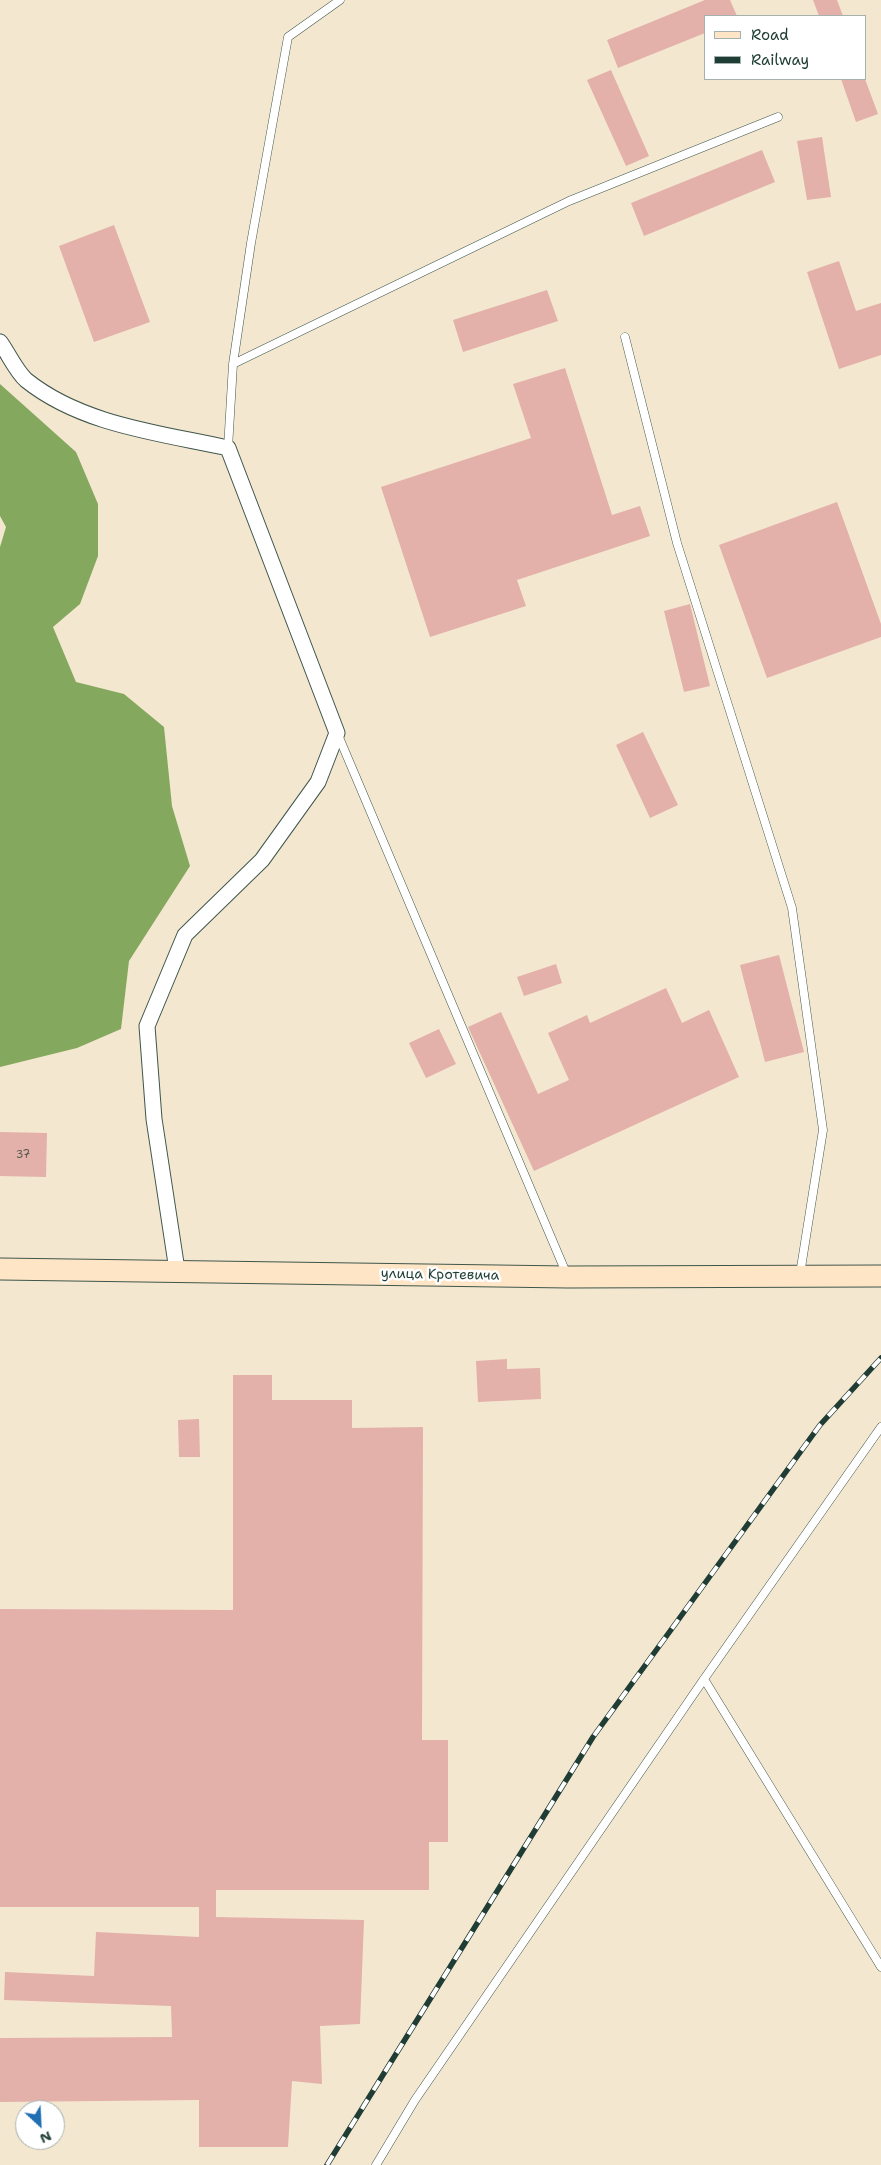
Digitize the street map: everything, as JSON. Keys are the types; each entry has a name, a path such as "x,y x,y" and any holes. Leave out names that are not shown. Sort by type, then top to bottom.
{"street":[{"path":"0,342 25,379 63,403 100,419 228,448 337,733 318,782 262,860 185,935 147,1026 154,1119 177,1270"},
{"name":"улица Кротевича","path":"0,1269 568,1277 881,1276"}],"lane":[{"path":"228,448 233,364 251,243 288,37 340,0"},
{"path":"233,364 569,201 778,117"},
{"path":"625,337 677,543 792,908 823,1130 800,1275"},
{"path":"337,733 568,1277"},
{"path":"376,2165 415,2100 704,1679 881,1427"},
{"path":"704,1679 881,1967"}],"green space":[{"path":"0,384 76,452 98,504 98,556 80,604 53,627 76,682 124,694 164,727 172,806 190,866 129,961 121,1029 77,1048 0,1067 0,547 6,527 0,516"}],"building":[{"path":"705,0 730,0 737,15 704,15 704,33 618,68 607,40"},
{"path":"813,0 837,0 843,15 819,15"},
{"path":"611,70 649,156 626,166 587,80"},
{"path":"841,80 865,80 878,114 856,122"},
{"path":"822,137 831,197 807,200 797,141"},
{"path":"762,150 775,182 644,236 631,203"},
{"path":"114,225 150,322 94,342 59,246"},
{"path":"839,261 856,311 881,303 881,355 839,369 807,272"},
{"path":"547,290 558,321 463,352 453,320"},
{"path":"565,368 612,515 640,506 650,536 517,580 526,606 430,637 381,487 531,438 513,384"},
{"path":"837,502 881,624 881,637 767,678 719,545"},
{"path":"690,604 710,686 684,692 664,611"},
{"path":"643,732 678,805 650,818 616,745"},
{"path":"779,955 804,1052 765,1062 740,965"},
{"path":"556,964 562,983 524,996 517,977"},
{"path":"666,988 682,1023 709,1010 739,1077 534,1171 468,1027 501,1012 538,1094 569,1080 548,1033 587,1015 590,1023"},
{"path":"439,1029 456,1064 426,1078 409,1043"},
{"path":"0,1132 47,1133 46,1177 0,1176"},
{"path":"507,1359 507,1369 540,1368 541,1399 478,1402 476,1361"},
{"path":"233,1375 272,1375 272,1400 352,1400 352,1428 423,1427 422,1740 448,1740 448,1842 429,1842 429,1890 216,1890 216,1917 364,1920 360,2024 320,2026 322,2084 292,2081 288,2147 199,2147 199,2100 15,2100 15,2102 0,2102 0,2038 172,2037 171,2006 4,2000 5,1972 94,1976 96,1932 199,1937 199,1907 0,1907 0,1609 233,1610"},
{"path":"199,1419 200,1457 179,1457 178,1420"}],"railway":[{"path":"327,2165 593,1737 820,1425 881,1358"}]}
